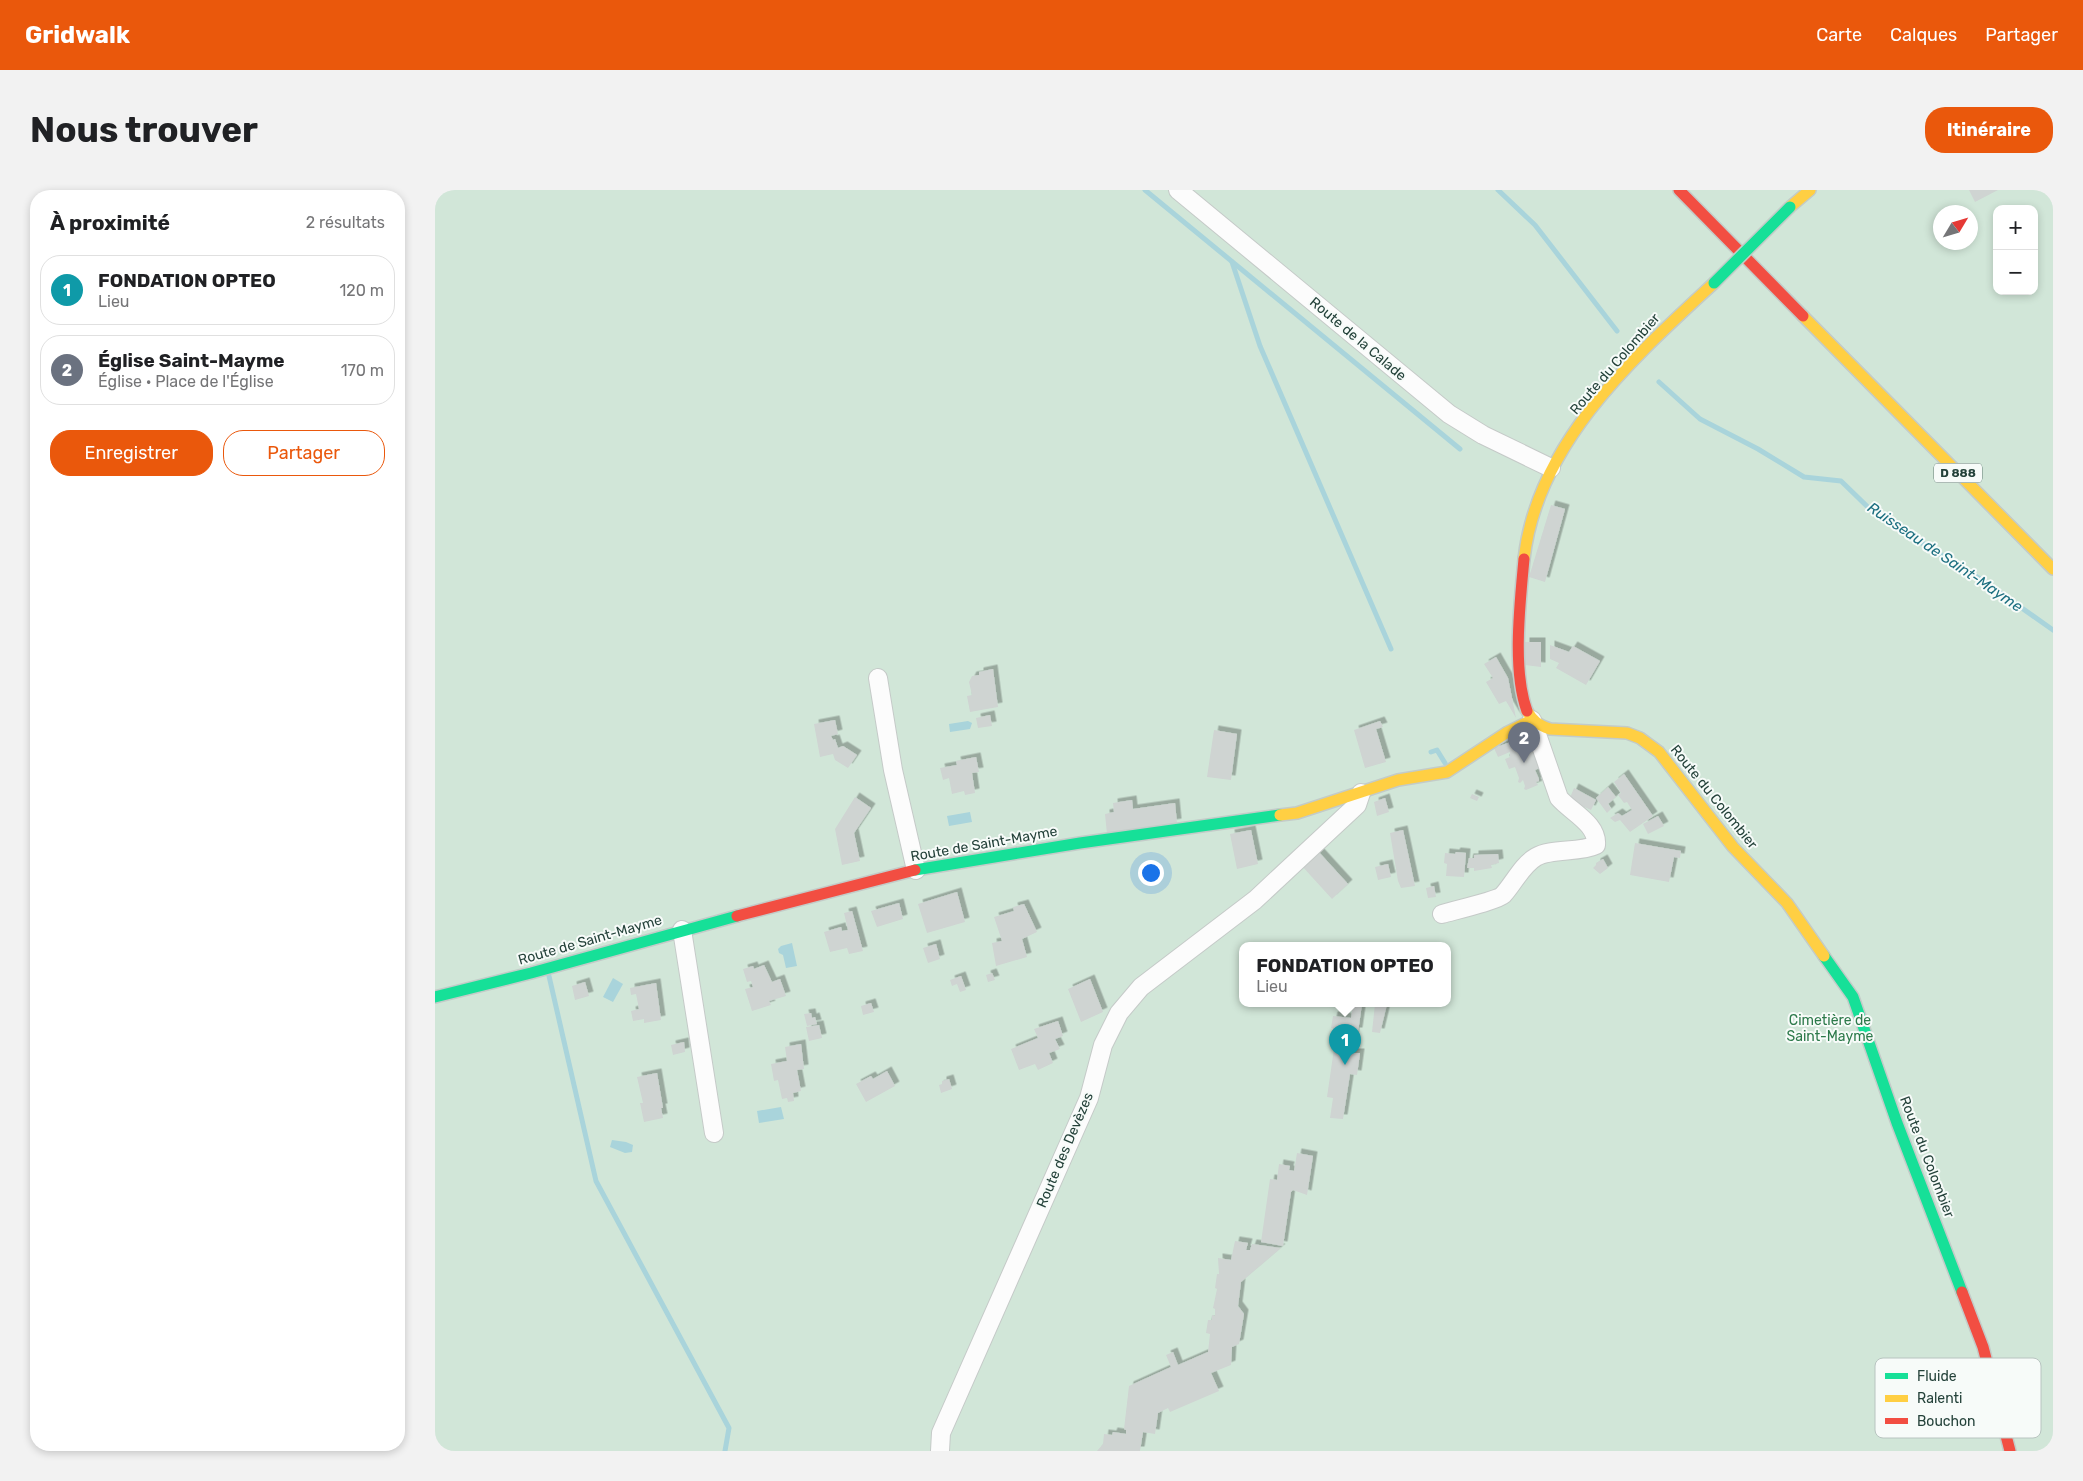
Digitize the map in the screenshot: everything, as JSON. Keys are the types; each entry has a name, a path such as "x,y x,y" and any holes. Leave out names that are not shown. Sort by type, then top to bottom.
{"street":[{"name":"Route de la Calade","path":"1179,190 1449,414 1483,435 1551,468"},
{"name":"D 888","path":"1679,190 2053,569"},
{"name":"Route du Colombier","path":"1810,190 1790,207 1714,283 1656,337 1596,404 1551,468 1532,516 1523,572 1519,678 1524,702 1532,720 1544,728 1561,730 1613,730 1629,733 1646,741 1659,752 1733,847 1787,903 1853,997 1897,1123 1986,1358"},
{"name":"D 888","path":"1865,377 1923,422"},
{"path":"878,678 892,766 916,870"},
{"name":"Route de Saint-Mayme","path":"435,996 916,870 1080,843 1297,813 1361,794 1398,780 1447,772 1506,733 1532,720"},
{"path":"1442,914 1502,896 1517,876 1536,857 1590,848 1595,845 1596,839 1593,832 1575,811 1566,806 1559,798 1532,720"},
{"name":"Route des Devèzes","path":"941,1451 941,1433 1089,1098 1103,1045 1119,1013 1141,986 1255,900 1357,805 1361,794"},
{"path":"682,930 714,1133"},
{"name":"Route du Colombier","path":"2007,1438 2010,1451"}],"green space":[{"name":"Cimetière de Saint-Mayme","path":"435,190 2053,190 2053,1451 435,1451"}],"water":[{"path":"968,721 972,723 970,729 950,732 949,724"},
{"path":"970,812 972,822 949,826 947,816"},
{"path":"792,943 797,966 786,968 783,955 779,953 778,949 781,946"},
{"path":"613,978 623,984 613,1002 603,997"},
{"path":"781,1107 784,1119 759,1123 757,1111"},
{"path":"612,1140 633,1145 632,1152 625,1153 610,1147"}],"building":[{"path":"1969,190 1998,190 1975,202"},
{"path":"1551,505 1565,509 1545,582 1529,577"},
{"path":"1525,642 1541,642 1541,667 1525,665"},
{"path":"1550,645 1569,652 1573,646 1600,661 1586,685 1556,668 1559,663 1550,659"},
{"path":"1496,657 1508,678 1516,718 1506,701 1499,704 1486,682 1493,678 1484,664"},
{"path":"993,669 998,707 970,712 967,696 972,695 969,682 972,676 979,675 979,672"},
{"path":"990,715 992,726 978,728 976,718"},
{"path":"835,720 838,734 831,736 833,740 835,739 838,748 843,746 857,755 848,768 835,760 833,754 820,757 814,724"},
{"path":"1380,721 1383,727 1376,729 1386,762 1365,768 1354,730"},
{"path":"1214,730 1237,734 1231,780 1207,777"},
{"path":"1524,737 1528,748 1535,746 1542,767 1535,770 1539,779 1536,782 1538,785 1526,790 1524,789 1523,780 1520,783 1518,782 1519,778 1515,767 1509,769 1505,759 1510,757 1510,752 1498,757 1494,748"},
{"path":"976,757 979,772 972,773 975,793 965,795 964,791 952,794 949,778 943,780 940,768 957,765 956,761"},
{"path":"1624,774 1653,816 1630,832 1620,820 1615,822 1610,818 1618,813 1622,816 1632,810 1627,802 1624,803 1618,795 1621,793 1614,782"},
{"path":"1608,787 1616,797 1608,804 1611,809 1607,813 1596,798"},
{"path":"1574,788 1596,800 1591,810 1569,800"},
{"path":"1472,794 1479,797 1477,801 1470,798"},
{"path":"855,797 871,808 854,833 860,861 842,865 835,829"},
{"path":"1385,798 1389,812 1377,816 1374,802"},
{"path":"1132,800 1133,809 1175,803 1177,823 1107,834 1105,814 1114,812 1113,803"},
{"path":"1658,816 1664,826 1648,834 1643,824"},
{"path":"1251,830 1258,864 1237,869 1230,834"},
{"path":"1403,830 1415,886 1401,888 1398,881 1390,833"},
{"path":"1635,843 1681,851 1680,858 1674,857 1669,882 1630,875"},
{"path":"1317,850 1348,884 1332,899 1301,865"},
{"path":"1456,852 1466,853 1464,877 1446,876 1447,864 1444,863 1445,853 1455,854"},
{"path":"1498,854 1499,863 1491,865 1492,868 1474,871 1474,868 1467,868 1469,858 1474,858 1474,855"},
{"path":"1603,859 1608,868 1600,874 1593,868 1596,863"},
{"path":"1388,864 1391,877 1378,880 1375,867"},
{"path":"1434,886 1436,897 1428,898 1426,888"},
{"path":"957,892 965,922 927,933 918,904"},
{"path":"899,903 903,919 877,927 871,911"},
{"path":"1024,904 1037,932 1022,939 1027,957 996,966 992,943 1002,941 994,917 1014,911 1013,907"},
{"path":"852,911 863,951 849,954 847,948 830,952 824,932 841,927 842,931 848,930 844,913"},
{"path":"936,944 940,959 928,963 923,948"},
{"path":"764,965 772,982 780,979 786,996 769,1001 771,1005 752,1011 745,989 753,987 751,981 747,982 743,969 753,966 754,969"},
{"path":"992,973 995,980 988,982 986,975"},
{"path":"961,976 966,990 960,992 957,984 952,986 950,980"},
{"path":"1090,979 1103,1012 1081,1022 1068,989"},
{"path":"585,982 589,996 575,1000 572,986"},
{"path":"656,983 661,1020 644,1023 644,1019 633,1021 631,1011 639,1009 636,994 631,995 630,988"},
{"path":"871,1003 874,1012 863,1015 861,1006"},
{"path":"1353,1007 1362,1007 1358,1032 1355,1032 1352,1053 1360,1053 1357,1075 1350,1074 1343,1119 1330,1118 1333,1098 1327,1097 1336,1035 1333,1034 1333,1028 1331,1028 1333,1016 1351,1018"},
{"path":"1375,1007 1386,1007 1380,1033 1372,1032"},
{"path":"811,1013 812,1018 815,1017 817,1024 807,1026 804,1014"},
{"path":"1058,1021 1063,1036 1055,1039 1060,1049 1049,1053 1053,1063 1038,1070 1035,1064 1019,1070 1011,1049 1038,1038 1034,1029"},
{"path":"819,1025 822,1038 809,1041 806,1027"},
{"path":"684,1042 685,1052 673,1055 671,1045"},
{"path":"801,1044 804,1069 797,1070 801,1091 793,1093 794,1101 788,1102 787,1098 782,1099 778,1080 774,1081 771,1064 787,1061 785,1047"},
{"path":"887,1071 895,1086 866,1102 856,1084 871,1076 873,1079"},
{"path":"657,1073 663,1118 644,1122 640,1103 643,1103 637,1077"},
{"path":"949,1079 952,1089 941,1093 939,1085 942,1084 942,1081"},
{"path":"1297,1153 1313,1156 1307,1195 1293,1190 1291,1192 1283,1246 1261,1242 1270,1179 1277,1180 1279,1164 1290,1166 1289,1170 1294,1171"},
{"path":"1235,1241 1248,1243 1246,1250 1250,1250 1252,1244 1281,1248 1241,1282 1238,1306 1244,1314 1239,1344 1232,1347 1231,1365 1211,1373 1219,1391 1170,1412 1168,1408 1158,1413 1155,1434 1143,1432 1140,1451 1097,1451 1103,1444 1104,1434 1112,1435 1113,1432 1126,1434 1124,1429 1129,1386 1171,1367 1166,1355 1173,1352 1178,1365 1208,1352 1210,1334 1206,1333 1208,1320 1212,1320 1212,1315 1215,1316 1215,1309 1213,1308 1217,1289 1215,1288 1217,1274 1219,1274 1218,1258 1231,1260"}],"waterway":[{"path":"1145,190 1460,449"},
{"name":"Ruisseau de Saint-Mayme","path":"1498,190 1535,225 1617,331"},
{"path":"1232,262 1260,346 1391,649"},
{"name":"Ruisseau de Saint-Mayme","path":"1659,382 1700,419 1758,449 1804,477 1841,481 1875,514 1985,582 2053,630"},
{"path":"1431,752 1437,750 1445,763"},
{"path":"549,976 596,1181 729,1428 725,1451"}],"traffic: fast":[{"path":"1714,283 1790,207"},
{"path":"915,870 1080,843 1280,815"},
{"path":"435,997 531,973 737,916"},
{"path":"1824,956 1853,997 1897,1123 1962,1292"}],"traffic: slow":[{"path":"1790,207 1810,190"},
{"path":"1524,559 1533,517 1548,477 1568,440 1593,406 1622,373 1652,341 1714,283"},
{"path":"1803,316 2053,569"},
{"path":"1527,711 1536,722 1550,729 1627,733 1640,738 1659,752 1733,847 1787,903 1824,956"},
{"path":"1280,815 1297,813 1398,780 1447,772 1506,733 1532,720"}],"traffic: jam":[{"path":"1679,190 1803,316"},
{"path":"1524,559 1518,656 1522,695 1527,711"},
{"path":"737,916 915,870"},
{"path":"1962,1292 1986,1358"},
{"path":"2007,1438 2010,1451"}],"place":[{"name":"Église Saint-Mayme","path":"1524,763"},
{"name":"FONDATION OPTEO","path":"1345,1065"}]}
